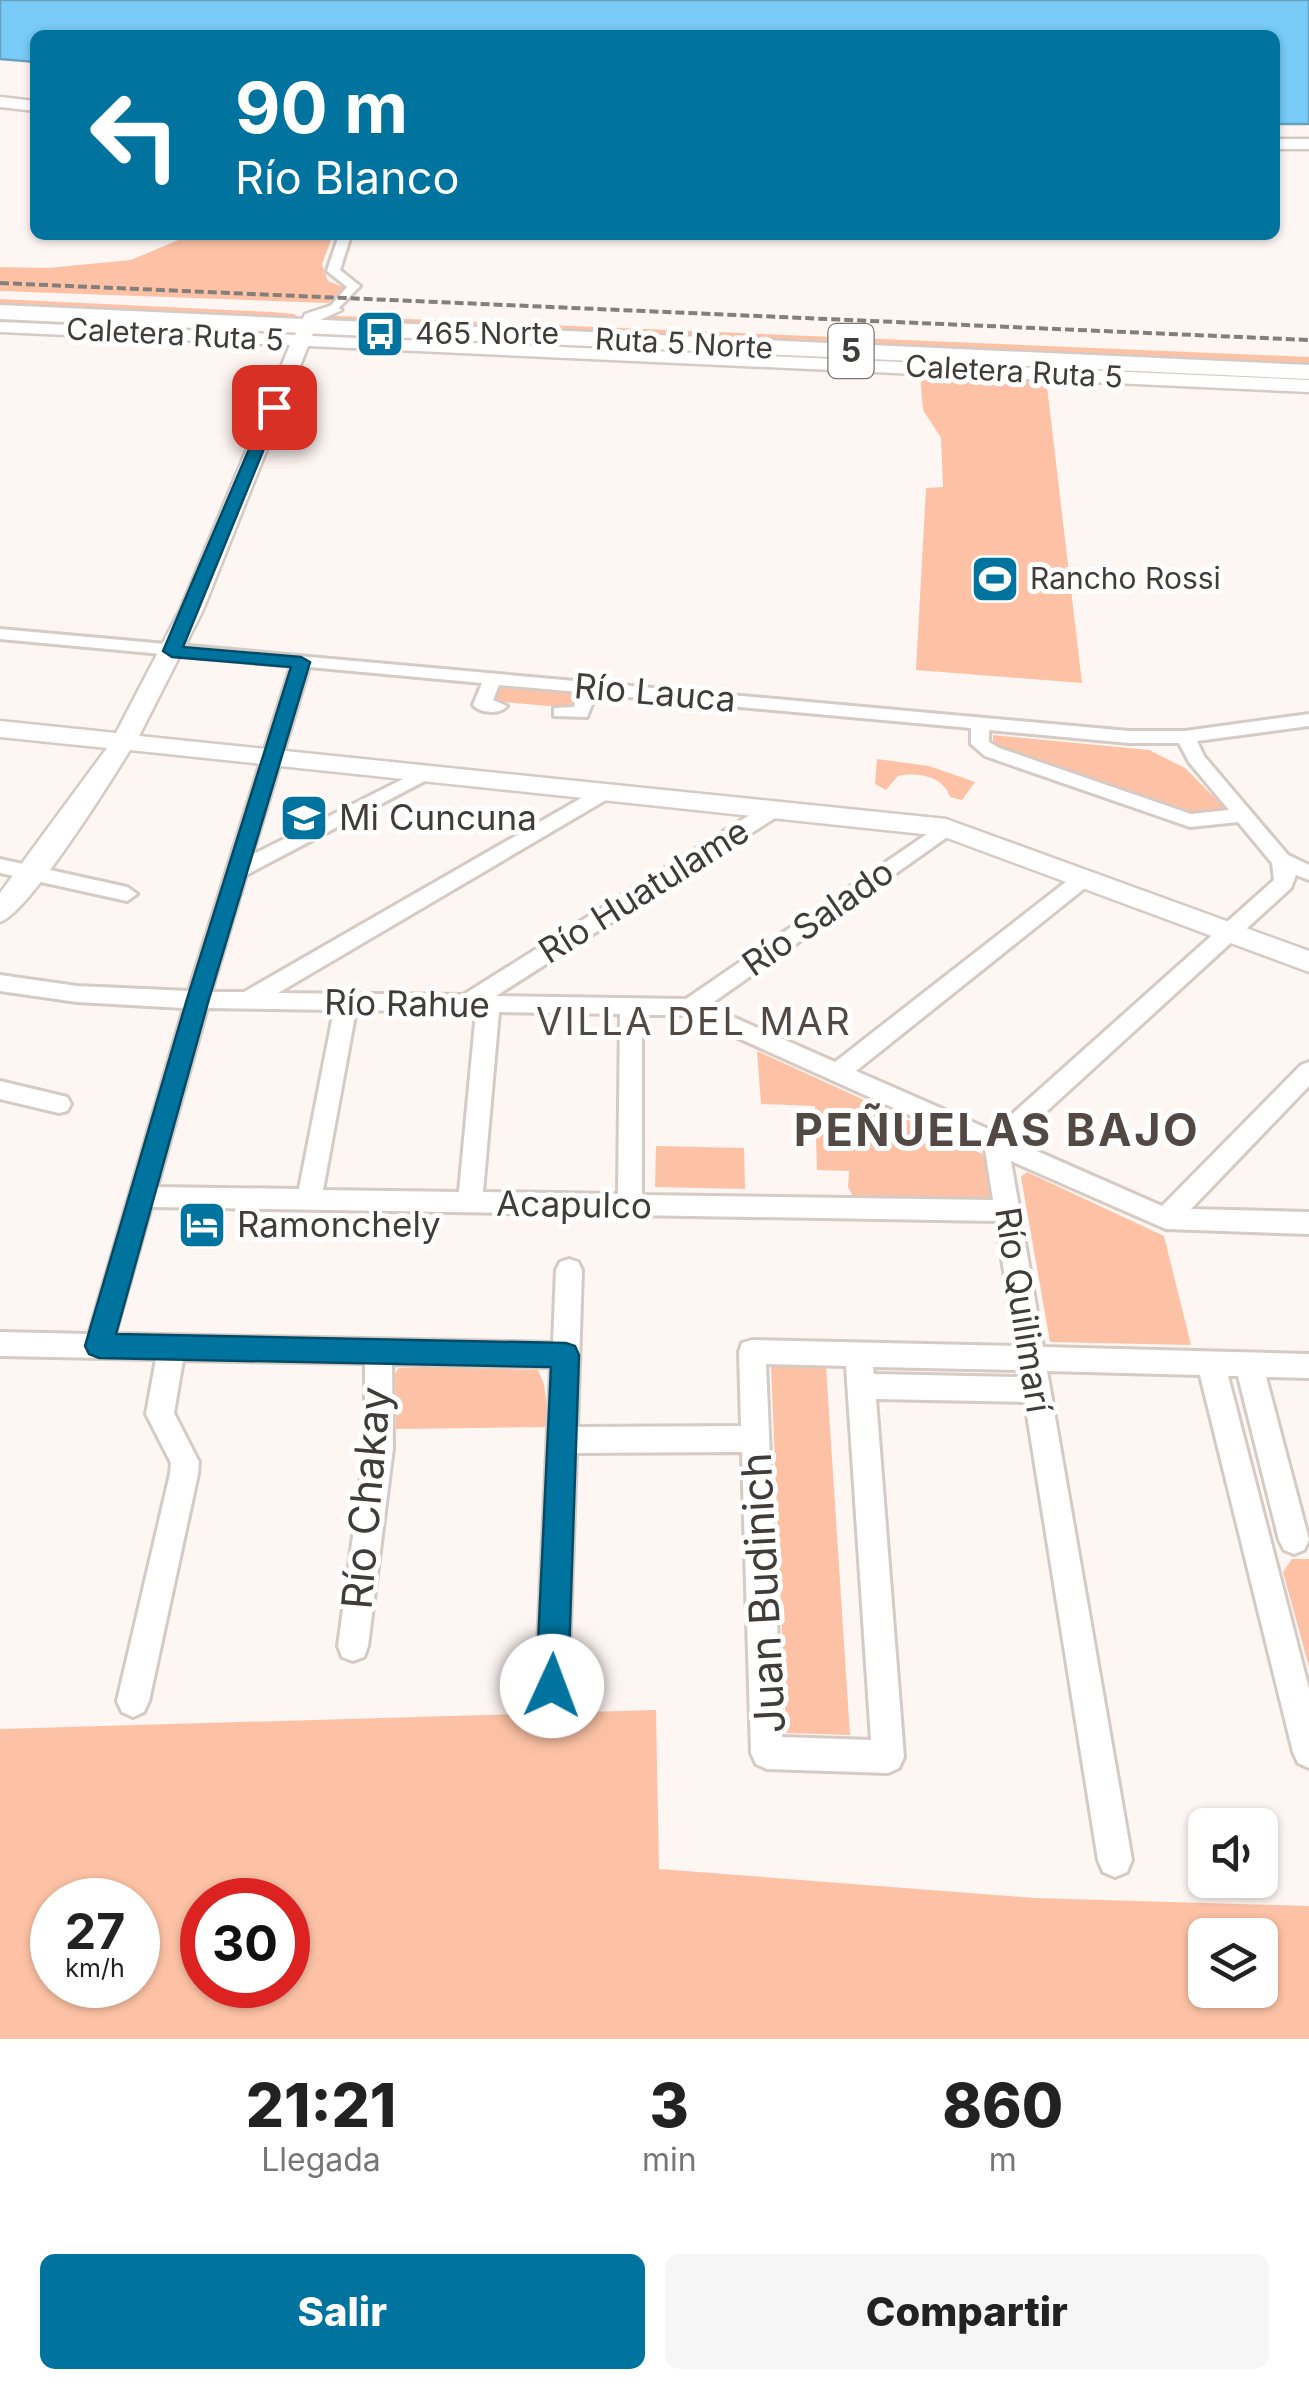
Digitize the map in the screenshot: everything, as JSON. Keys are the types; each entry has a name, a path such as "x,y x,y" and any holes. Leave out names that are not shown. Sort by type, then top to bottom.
{"highway":[{"name":"Ruta 5 Norte","path":"0,296 311,321 1309,372"},
{"name":"Ruta 5 Norte","path":"0,312 1309,354"}],"main road":[{"path":"0,100 30,103"},
{"path":"1280,144 1309,144"},
{"path":"0,912 76,817 123,742 172,651 311,321"},
{"name":"Caletera Ruta 5","path":"0,327 311,321 1309,386"},
{"path":"0,729 946,828 1309,962"}],"street":[{"path":"311,321 354,286 332,271 343,240"},
{"name":"Río Lauca","path":"0,634 1129,738 1185,737 1302,721"},
{"path":"99,1346 198,999 301,662"},
{"path":"493,679 482,704 498,706"},
{"path":"560,712 581,713 589,688"},
{"path":"738,722 743,701"},
{"path":"840,731 843,710"},
{"path":"1302,721 1309,741"},
{"path":"980,726 980,744 992,752 1190,821 1243,815"},
{"path":"1185,737 1283,871 1309,876"},
{"path":"1129,738 1180,757 1216,783"},
{"path":"237,870 428,774"},
{"path":"246,1001 604,793"},
{"name":"Río Huatulame","path":"477,1005 771,810"},
{"name":"Río Salado","path":"690,1007 946,828"},
{"path":"0,866 127,894"},
{"path":"996,1143 1228,933 1283,871"},
{"path":"837,1073 1083,879"},
{"name":"Río Rahue","path":"0,983 116,998 690,1007 1166,1219 1309,1223"},
{"path":"309,1200 346,1002"},
{"path":"470,1203 477,1005"},
{"path":"630,1206 631,1008"},
{"path":"1166,1219 1309,1072"},
{"path":"0,1090 59,1104"},
{"name":"Río Quilimarí","path":"996,1143 1115,1860"},
{"name":"Acapulco","path":"141,1197 1007,1211"},
{"path":"552,1686 569,1270"},
{"path":"0,1344 566,1355"},
{"path":"133,1701 184,1474 184,1462 160,1414 172,1347"},
{"name":"Río Chakay","path":"353,1646 378,1448 378,1351"},
{"name":"Juan Budinich","path":"860,1354 888,1757 767,1752 752,1352 860,1354 1032,1358 1309,1366"},
{"path":"1211,1363 1309,1752"},
{"path":"1249,1364 1302,1540 1254,1539"},
{"path":"860,1386 1037,1390"},
{"path":"562,1440 755,1439"}],"shaded area":[{"path":"178,240 331,240 322,264 328,281 346,288 328,303 0,291 0,267 48,268 131,260"},
{"path":"0,299 272,312 294,314 301,319 0,309"},
{"path":"336,316 1309,357 1309,368 318,320"},
{"name":"Rancho Rossi","path":"920,372 1046,378 1082,683 916,670 926,488 943,487 941,438 923,410"},
{"path":"498,684 578,691 573,708 492,701"},
{"path":"993,735 1149,750 1185,768 1227,810 1197,820 993,748"},
{"path":"877,759 929,766 975,782 962,800 950,797 942,784 921,775 898,776 886,790 875,784"},
{"path":"757,1051 991,1158 995,1196 982,1201 855,1200 848,1187 849,1171 817,1170 815,1106 761,1104"},
{"path":"656,1146 744,1148 745,1189 655,1187"},
{"path":"1027,1172 1164,1236 1191,1345 1050,1342 1021,1177"},
{"path":"771,1365 826,1366 850,1735 786,1733"},
{"path":"399,1368 538,1370 544,1384 549,1427 396,1429 395,1373"},
{"path":"1292,1559 1309,1559 1309,1667 1283,1572"},
{"path":"656,1710 659,1869 1035,1898 1309,1906 1309,2039 0,2039 0,1729"}],"water":[{"path":"0,0 1309,0 1309,124 1280,124 1280,30 30,30 30,62 0,59"}],"railway":[{"path":"0,283 1309,340"}],"place":[{"name":"465 Norte","path":"380,334"},
{"name":"Rancho Rossi","path":"995,579"},
{"name":"Mi Cuncuna","path":"304,818"},
{"name":"Ramonchely","path":"202,1225"}],"district":[{"name":"VILLA DEL MAR","path":"694,1022"},
{"name":"PEÑUELAS BAJO","path":"997,1130"}],"route":[{"path":"274,407 172,651 301,662 198,999 99,1346 566,1355 552,1686"}]}
